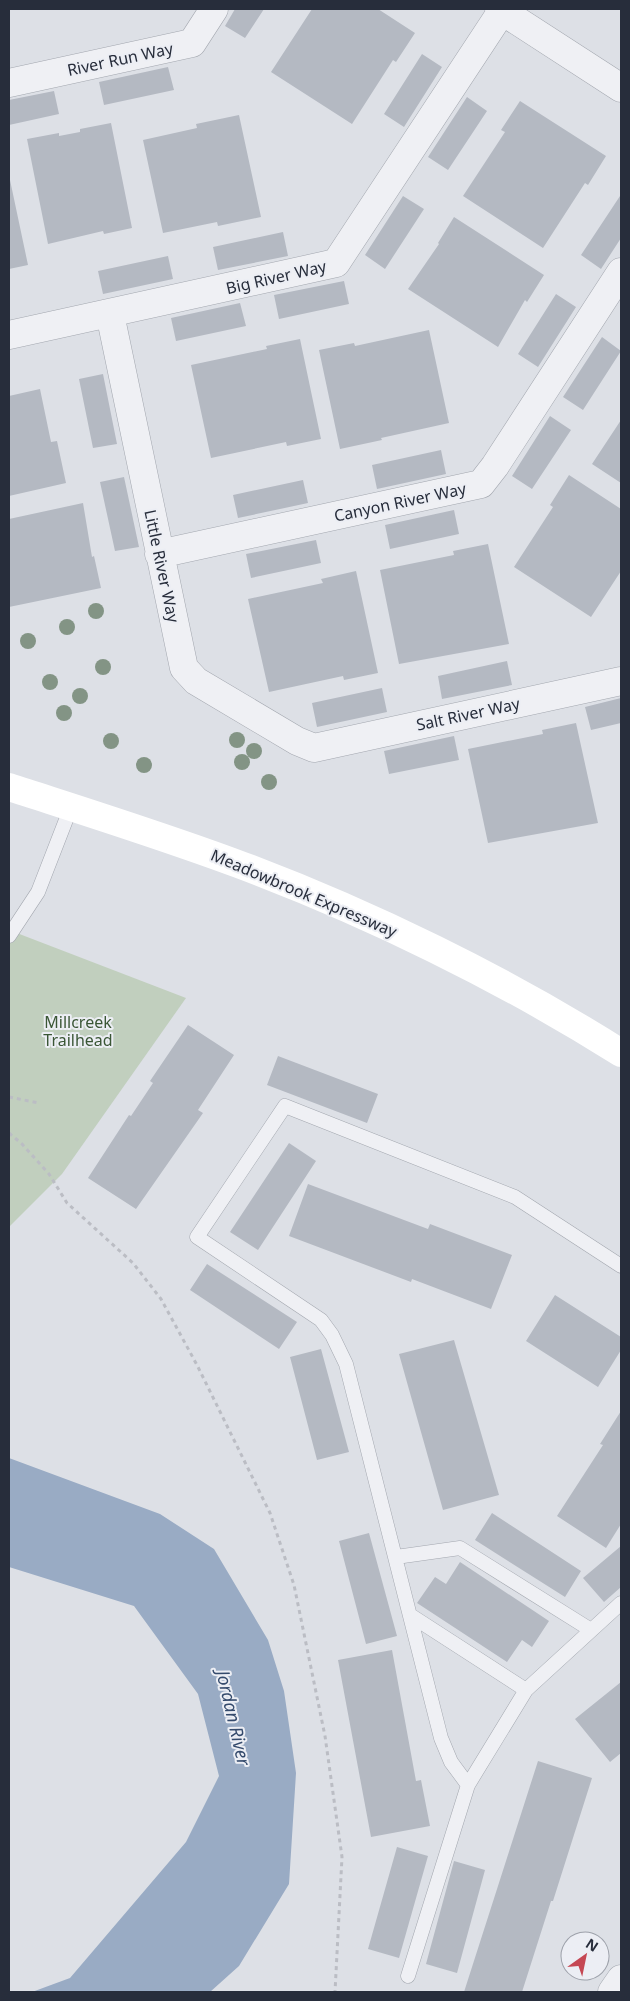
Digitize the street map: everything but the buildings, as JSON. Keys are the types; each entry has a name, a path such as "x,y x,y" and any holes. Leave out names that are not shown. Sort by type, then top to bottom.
{"main road":[{"name":"Meadowbrook Expressway","path":"9,787 168,838 322,898 436,950 586,1031 621,1053"}],"street":[{"name":"River Run Way","path":"9,83 192,43 214,9"},
{"path":"500,10 621,88"},
{"name":"Big River Way","path":"9,336 336,263 500,10"},
{"name":"Canyon River Way","path":"159,554 481,484 496,466 621,272"},
{"name":"Little River Way","path":"110,314 184,668 196,681 298,741 314,748"},
{"name":"Salt River Way","path":"314,748 621,681"},
{"path":"612,1992 621,1978"}],"lane":[{"path":"9,936 38,892 70,807"},
{"path":"468,1785 451,1762 441,1738 346,1364 332,1335 321,1320 197,1237 285,1106 515,1197 621,1266"},
{"path":"396,1557 460,1548 591,1630"},
{"path":"408,1976 468,1785 526,1690 621,1603"},
{"path":"410,1615 526,1690"}],"path":[{"path":"9,1097 39,1103"},
{"path":"9,1134 22,1144 50,1174 67,1203 133,1263 161,1299 197,1365 270,1513 296,1595 324,1736 342,1857 335,1992"}],"green space":[{"name":"Millcreek Trailhead","path":"9,930 186,998 62,1174 9,1227"}],"water":[{"name":"Jordan River","path":"9,1458 160,1514 214,1549 268,1640 284,1691 296,1773 289,1884 239,1966 210,1992 32,1992 70,1978 186,1842 219,1776 198,1694 134,1606 9,1567"}]}
